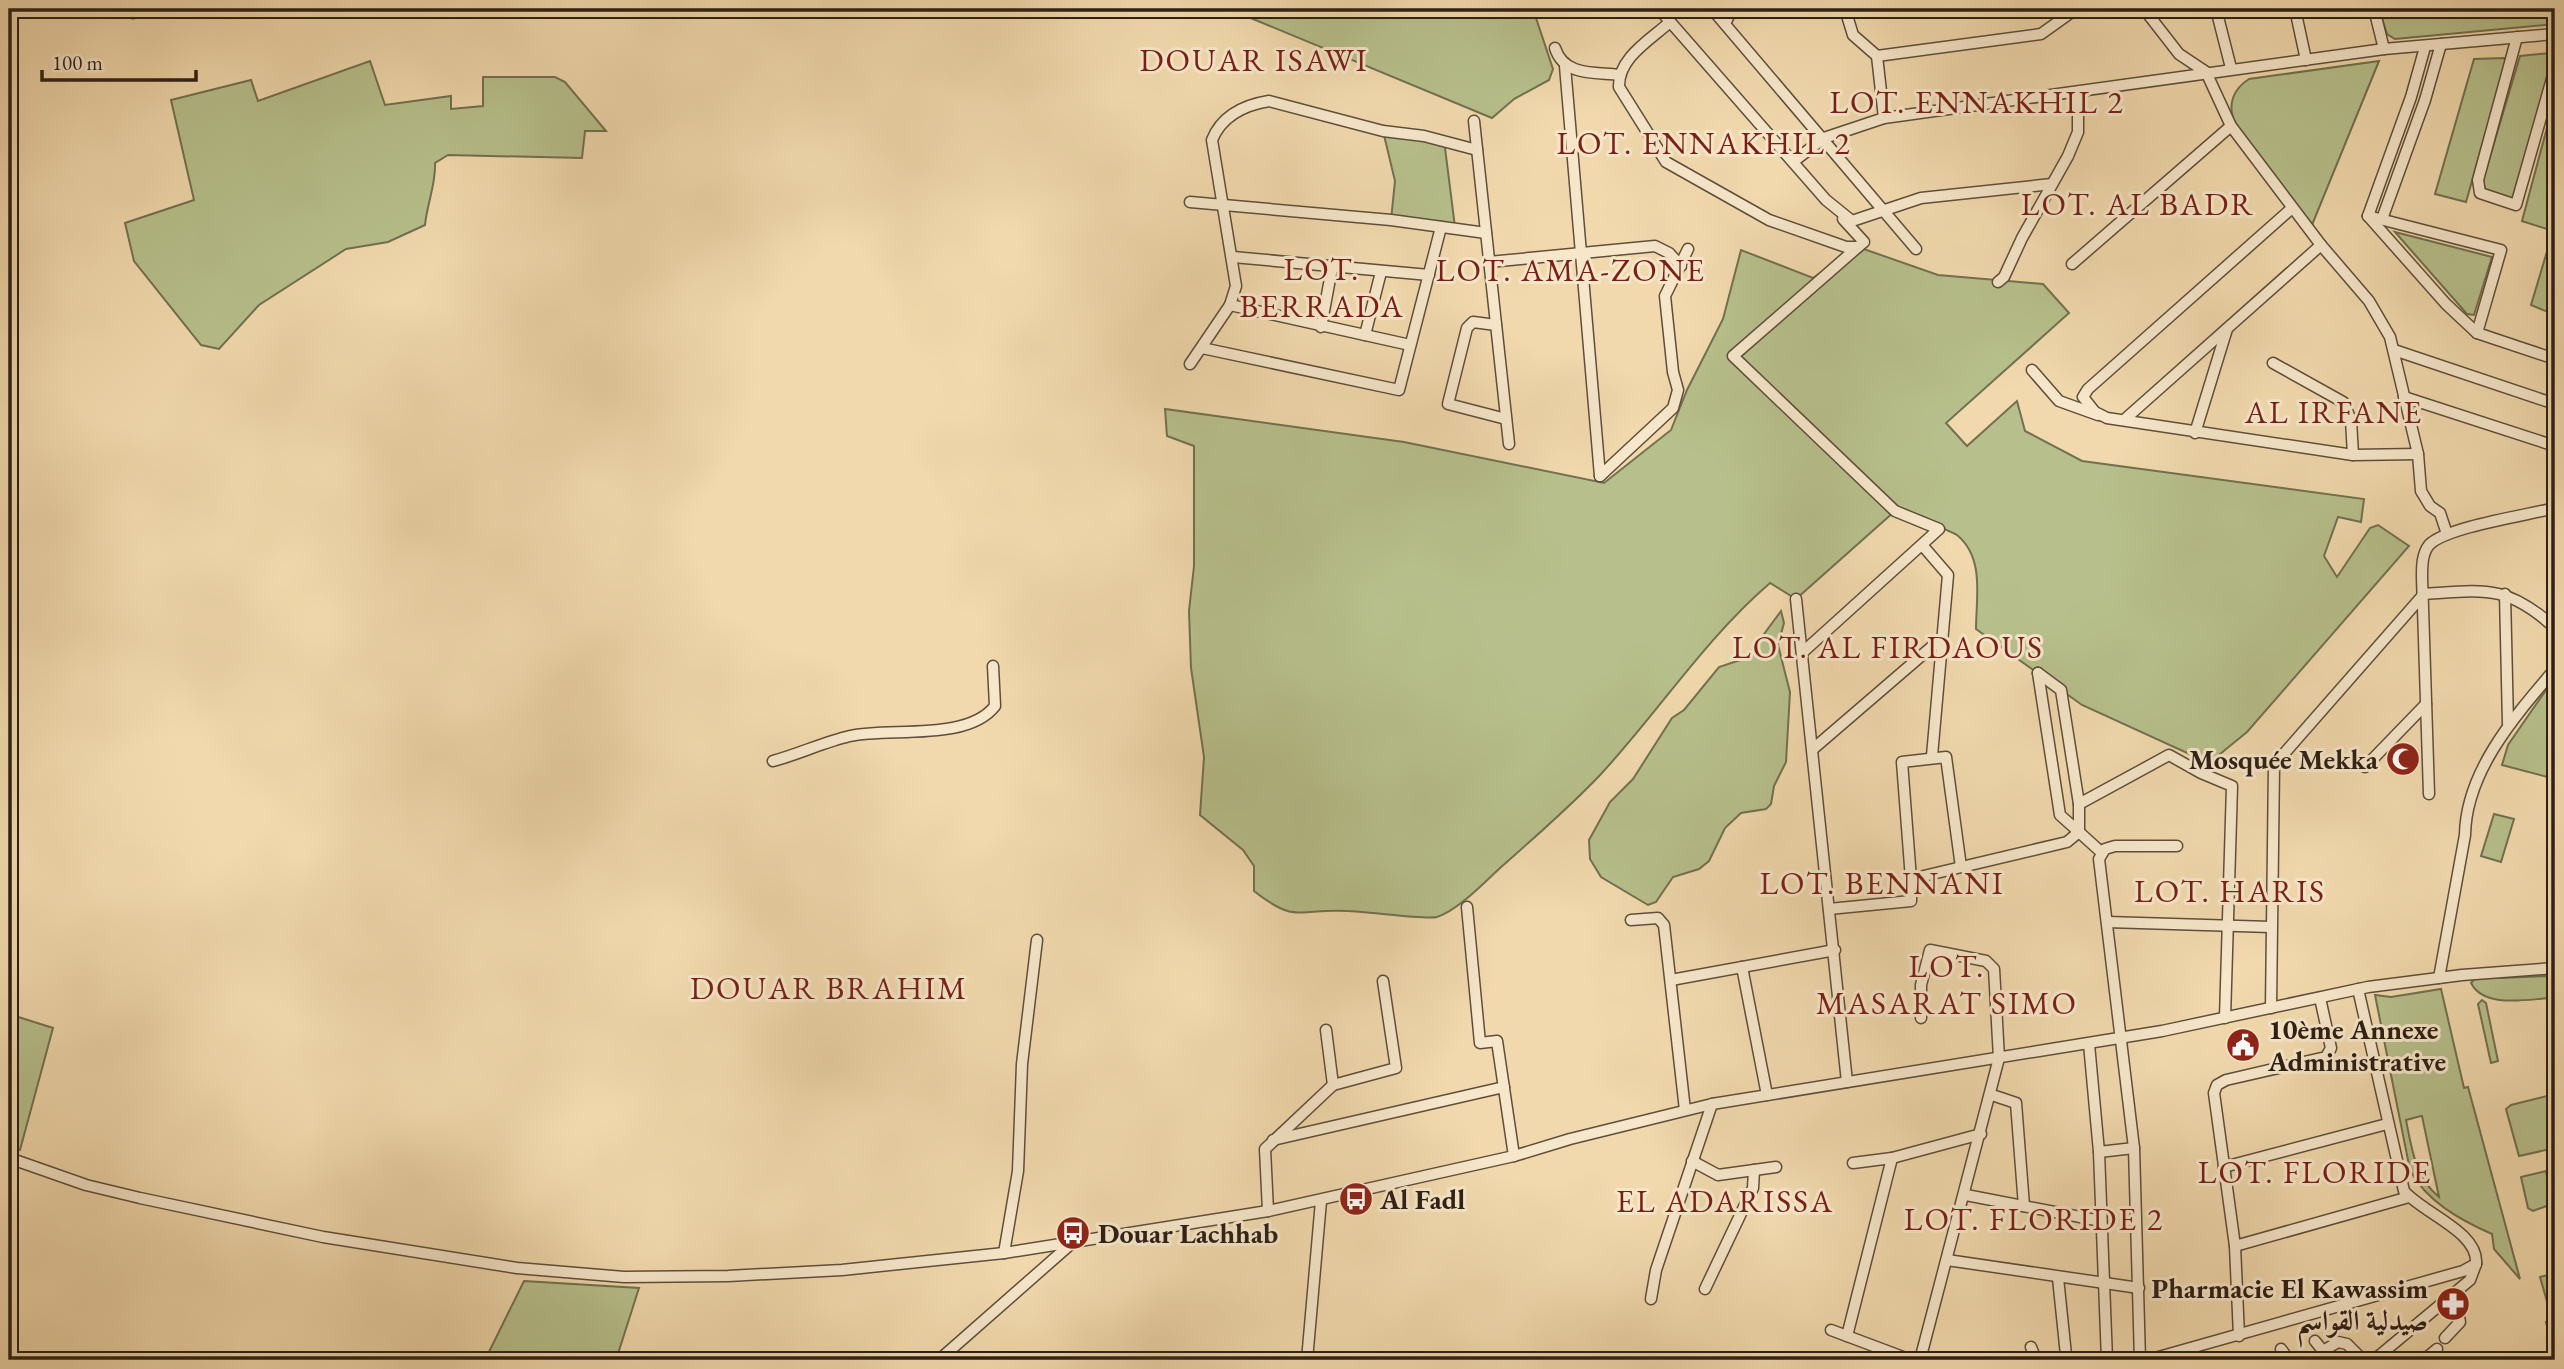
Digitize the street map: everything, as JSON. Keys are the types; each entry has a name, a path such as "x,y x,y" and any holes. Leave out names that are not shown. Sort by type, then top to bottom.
{"street":[{"path":"1659,9 1794,161 1861,244"},
{"path":"1712,9 1884,208 1916,249"},
{"path":"1726,24 1732,9"},
{"path":"1845,9 1853,35 1877,56 1884,118"},
{"path":"1877,56 2041,34 2076,9"},
{"path":"2144,9 2186,62 2206,72 2231,126 2291,209 2369,301 2382,321 2394,349 2418,454 2421,491 2430,506 2440,513 2447,534"},
{"path":"2216,9 2231,68"},
{"path":"2295,9 2306,60"},
{"path":"2374,9 2384,49"},
{"path":"1670,22 1624,64 1619,75 1619,87 1666,162 1769,220 1846,247 1861,244"},
{"path":"1794,161 1824,138 1884,118 2078,93 2231,68 2384,49 2555,34"},
{"path":"2517,37 2478,180 2480,193 2516,205 2555,68"},
{"path":"2382,219 2425,100 2441,44"},
{"path":"2368,216 2411,97 2425,47"},
{"path":"1555,48 1565,66 1579,255 1600,476 1673,408 1678,390 1673,372 1665,296 1688,249"},
{"path":"1565,66 1619,75"},
{"path":"1998,282 2004,277 2078,132 2078,93"},
{"path":"2411,97 2425,100"},
{"path":"1190,364 1230,305 1236,286 1212,140 1217,127 1252,103 1269,101 1383,131 1424,136 1478,150"},
{"path":"1474,121 1509,444"},
{"path":"2071,264 2231,126"},
{"path":"1836,210 1852,221 1884,208 1922,198 2052,184"},
{"path":"1191,202 1486,233"},
{"path":"2102,416 2088,404 2083,394 2291,209"},
{"path":"2368,216 2501,250 2477,333"},
{"path":"2368,216 2446,304 2477,333 2555,359"},
{"path":"1202,348 1399,390 1441,227"},
{"path":"1802,652 1923,546 1938,529 1895,511 1733,356 1861,244"},
{"path":"2124,420 2321,245"},
{"path":"1489,262 1655,246 1669,253 1681,266"},
{"path":"1233,257 1429,275"},
{"path":"1321,327 1332,268"},
{"path":"1365,335 1381,272"},
{"path":"1230,305 1410,345"},
{"path":"1496,325 1473,321 1466,328 1448,404 1506,419"},
{"path":"2195,433 2227,329"},
{"path":"2394,349 2555,404"},
{"path":"2273,363 2343,402 2351,420 2353,455"},
{"path":"2032,370 2059,401 2102,416 2195,433 2353,455 2418,454"},
{"path":"2404,397 2555,446"},
{"path":"2429,794 2424,594 2424,554 2427,547 2447,534 2555,508"},
{"path":"1923,546 1948,575 1932,757"},
{"path":"2271,1008 2274,765 2424,594 2494,591 2505,594 2555,628"},
{"path":"2505,594 2508,724"},
{"path":"1796,599 1847,1082"},
{"path":"1813,749 1942,638"},
{"path":"773,761 848,736 925,732 954,727 981,716 995,706 993,666"},
{"path":"2439,978 2465,835 2466,812 2508,724 2555,669"},
{"path":"1911,879 2067,842 2079,832 2080,804 2061,690 2038,673 2060,815 2079,832 2101,852 2134,1148 2140,1360"},
{"path":"2365,767 2426,704"},
{"path":"2080,804 2169,755 2201,773 2231,784 2233,789 2226,925 2225,1018"},
{"path":"1829,909 1911,901 1902,762 1946,757 1961,867"},
{"path":"2101,852 2115,846 2177,846"},
{"path":"1467,907 1480,1043 1497,1041 1514,1156"},
{"path":"1631,920 1658,918 1664,925 1685,1110"},
{"path":"2107,922 2271,927"},
{"path":"1004,1253 1018,1171 1022,1064 1038,940"},
{"path":"1671,980 1835,950"},
{"path":"1920,1360 1992,1096 1999,1058 1994,969 1986,961 1930,950 1921,985 1921,1018"},
{"path":"1742,967 1767,1095"},
{"path":"9,1158 86,1185 323,1237 431,1256 575,1275 741,1275 920,1264 1072,1243 1321,1201 1514,1156 1712,1104 2123,1038 2358,989 2439,978 2555,968"},
{"path":"1268,1211 1265,1149 1333,1085 1395,1068 1382,981"},
{"path":"2358,989 2398,1174 2409,1197 2469,1240 2477,1254 2470,1279 2374,1360"},
{"path":"2239,1336 2235,1246 2214,1093 2217,1085 2326,1057 2331,1048 2320,998"},
{"path":"1326,1030 1333,1085"},
{"path":"2089,1044 2099,1152 2107,1360"},
{"path":"1273,1140 1504,1087"},
{"path":"1992,1096 2016,1103 2024,1206"},
{"path":"1651,1299 1656,1270 1712,1104"},
{"path":"2224,1167 2387,1124"},
{"path":"1853,1163 1892,1158 1981,1134"},
{"path":"2099,1152 2134,1148"},
{"path":"1847,1336 1892,1158"},
{"path":"1692,1161 1718,1175 1776,1167"},
{"path":"1705,1289 1753,1188 1754,1170"},
{"path":"1966,1195 2101,1221"},
{"path":"2235,1246 2409,1197"},
{"path":"1307,1360 1321,1201"},
{"path":"939,1360 1072,1243"},
{"path":"1947,1260 2103,1285 2139,1288"},
{"path":"2148,1360 2463,1271 2476,1264"},
{"path":"2058,1278 2066,1355"},
{"path":"2445,1338 2460,1322 2454,1293"},
{"path":"1831,1330 1911,1360"},
{"path":"2315,1341 2323,1351 2338,1342 2347,1344 2363,1360"},
{"path":"2031,1347 2036,1360"},
{"path":"2281,1349 2289,1360"},
{"path":"2424,1360 2437,1349"}],"green space":[{"path":"1229,9 1533,9 1553,69 1549,80 1514,99 1492,118"},
{"path":"2379,9 2525,9 2555,21 2555,24 2395,39 2387,34"},
{"path":"2549,53 2553,58 2515,196 2510,199 2485,190 2483,180 2520,56"},
{"path":"2504,58 2506,62 2466,202 2435,194 2474,59"},
{"path":"370,61 385,105 451,96 451,109 483,106 483,77 555,77 565,82 606,131 585,131 582,158 448,155 435,163 425,225 388,242 346,249 259,305 219,349 201,345 134,261 125,223 194,200 171,100 251,80 258,101"},
{"path":"2379,61 2312,225 2235,123 2232,104 2235,93 2249,79"},
{"path":"2555,98 2555,219 2550,230 2522,221"},
{"path":"1383,131 1444,140 1455,227 1391,220 1395,181"},
{"path":"2395,232 2492,257 2474,315 2467,314"},
{"path":"2551,238 2555,315 2531,305"},
{"path":"1858,247 1938,275 2043,284 2069,313 1946,423 1967,446 2017,401 2025,431 2082,461 2364,499 2361,522 2338,517 2324,556 2337,577 2370,528 2378,525 2409,546 2247,732 2209,763 2082,705 1976,629 1977,579 1972,555 1966,544 1953,532 1895,511 1796,599 1770,583 1703,651 1589,786 1470,896 1445,914 1430,918 1347,911 1299,913 1280,908 1254,891 1254,866 1243,850 1200,815 1204,757 1191,668 1189,611 1194,566 1194,446 1167,436 1165,409 1404,442 1604,483 1671,430 1687,390 1723,319 1741,250 1813,278"},
{"path":"1781,611 1784,623 1778,645 1790,692 1786,762 1774,786 1771,804 1766,809 1741,813 1725,828 1709,861 1699,869 1673,877 1656,902 1648,905 1601,877 1590,859 1589,840 1610,802 1633,779 1672,718 1684,710 1719,667 1740,660 1750,653"},
{"path":"2555,677 2555,779 2502,765 2508,745"},
{"path":"2494,814 2514,819 2501,862 2481,856"},
{"path":"2478,975 2500,978 2549,976 2555,981 2555,993 2552,998 2519,1001 2496,999 2477,991 2471,983"},
{"path":"2441,989 2464,1088 2468,1087 2520,1279 2494,1249 2492,1234 2445,1208 2425,1191 2410,1170 2375,995 2391,997","holes":["2422,1116 2439,1197 2420,1172 2410,1142 2406,1120"]},
{"path":"2482,1000 2486,1003 2498,1061 2491,1063 2478,1004"},
{"path":"9,1014 53,1028 20,1150 9,1146"},
{"path":"2555,1094 2555,1148 2519,1156 2506,1109 2511,1105"},
{"path":"2546,1171 2552,1204 2533,1211 2528,1208 2521,1177"},
{"path":"2555,1273 2555,1356 2546,1322 2552,1319 2540,1277"},
{"path":"524,1281 639,1288 616,1360 485,1360"}],"place":[{"name":"Mosquée Mekka","path":"2403,759"},
{"name":"10ème Annexe Administrative","path":"2243,1045"},
{"name":"Al Fadl","path":"1356,1199"},
{"name":"Douar Lachhab","path":"1073,1233"},
{"name":"Pharmacie El Kawassim صيدلية القواسم","path":"2453,1304"}],"district":[{"name":"DOUAR ISAWI","path":"1254,60"},
{"name":"LOT. ENNAKHIL 2","path":"1977,102"},
{"name":"LOT. ENNAKHIL 2","path":"1704,143"},
{"name":"LOT. AL BADR","path":"2138,204"},
{"name":"LOT. AMA-ZONE","path":"1571,270"},
{"name":"LOT. BERRADA","path":"1322,288"},
{"name":"AL IRFANE","path":"2334,412"},
{"name":"LOT. AL FIRDAOUS","path":"1888,647"},
{"name":"LOT. BENNANI","path":"1882,883"},
{"name":"LOT. HARIS","path":"2230,891"},
{"name":"LOT. MASARAT SIMO","path":"1947,984"},
{"name":"DOUAR BRAHIM","path":"829,988"},
{"name":"LOT. FLORIDE","path":"2315,1172"},
{"name":"EL ADARISSA","path":"1725,1201"},
{"name":"LOT. FLORIDE 2","path":"2034,1219"}]}
